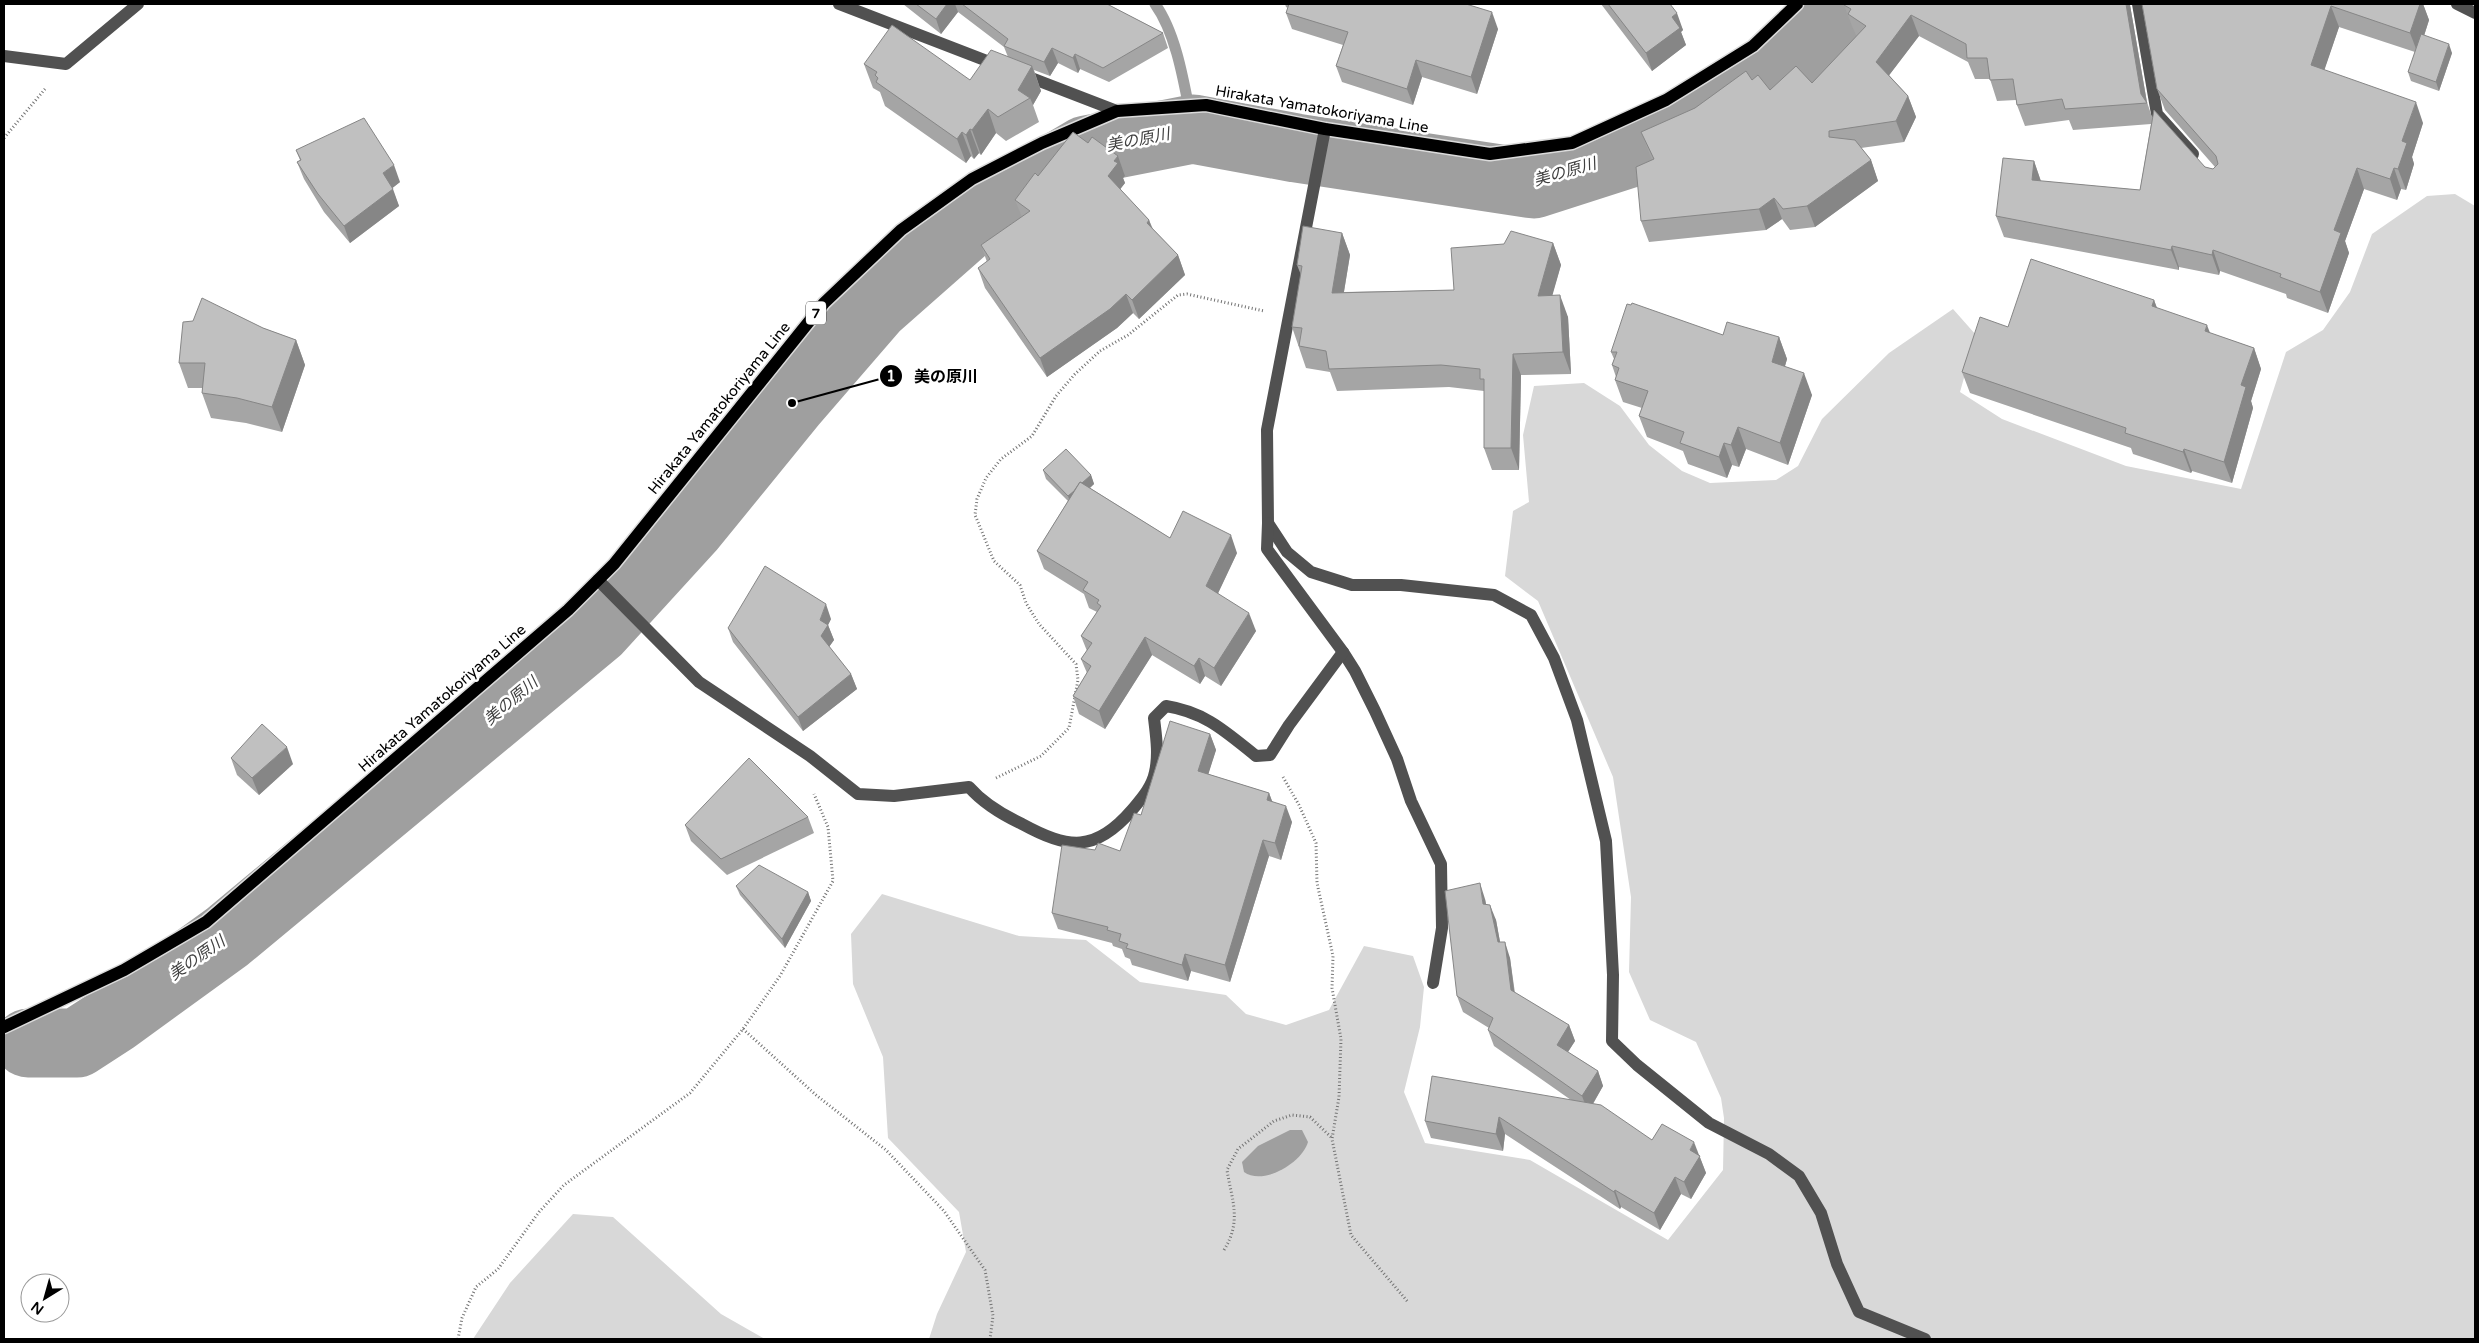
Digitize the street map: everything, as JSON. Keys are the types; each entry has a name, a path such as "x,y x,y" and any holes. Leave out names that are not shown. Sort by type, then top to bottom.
{"main road":[{"name":"Hirakata Yamatokoriyama Line","path":"4,1027 124,970 206,922 568,610 614,564 824,303 902,230 972,179 1042,143 1117,111 1206,105 1325,129 1490,154 1572,143 1666,100 1754,46 1797,4"}],"street":[{"path":"4,56 66,64 138,4"},
{"path":"839,4 1117,111"},
{"path":"2138,4 2157,114 2200,161"},
{"path":"2457,4 2475,13"},
{"path":"1325,129 1266,430 1267,549 1344,652 1375,711 1397,759 1411,802 1441,864 1442,928 1433,983"},
{"path":"1268,523 1287,552 1312,572 1352,585 1401,585 1494,595 1531,615 1554,658 1578,720 1606,841 1613,975 1612,1041 1709,1123 1769,1154 1799,1176 1820,1213 1837,1264 1859,1312 1925,1339"},
{"path":"598,580 699,682 810,756 858,794 894,796 969,787 976,796 1010,818 1049,838 1079,844 1108,835 1147,793 1155,772 1157,747 1154,718 1166,706 1184,709 1203,719 1216,723 1256,756 1270,754 1303,704 1344,652"}],"path":[{"path":"4,138 66,64"},
{"path":"969,787 1003,775 1041,756 1070,725 1078,680 1076,664 1039,624 1026,603 1020,586 994,560 975,515 977,499 986,478 1001,459 1032,436 1056,396 1074,374 1100,351 1128,335 1178,296 1187,294 1288,316"},
{"path":"1270,754 1299,805 1316,843 1318,883 1333,956 1332,988 1341,1039 1339,1096 1332,1139 1351,1235 1408,1302"},
{"path":"458,1339 462,1318 476,1287 498,1269 539,1212 564,1185 690,1093 743,1029 780,976 833,881 828,827 813,790"},
{"path":"743,1029 816,1095 886,1150 944,1211 985,1270 993,1316 990,1339"},
{"path":"1224,1250 1231,1238 1236,1206 1227,1170 1238,1149 1274,1122 1292,1114 1310,1117 1332,1139"}],"shaded area":[{"path":"2455,194 2475,206 2475,1339 929,1339 937,1314 966,1252 959,1212 888,1138 883,1057 853,984 851,934 882,894 1019,936 1086,940 1140,982 1226,995 1246,1014 1286,1025 1329,1010 1364,946 1413,956 1424,987 1420,1027 1404,1092 1425,1143 1530,1160 1668,1240 1723,1170 1724,1118 1721,1098 1696,1042 1650,1020 1629,972 1631,897 1613,777 1538,601 1505,576 1513,511 1529,502 1523,435 1534,386 1584,383 1620,406 1649,445 1682,471 1710,483 1776,480 1798,466 1822,419 1889,353 1953,309 1976,335 1960,392 2002,419 2126,466 2241,489 2286,352 2323,330 2350,292 2372,234 2427,196"},
{"path":"1290,1130 1302,1130 1308,1142 1298,1158 1281,1170 1271,1174 1252,1176 1244,1172 1242,1162 1258,1146"},
{"path":"573,1214 613,1217 721,1314 765,1339 473,1339 510,1283"}],"building":[{"path":"916,4 947,4 936,19"},
{"path":"962,4 1107,4 1163,33 1103,68 1075,54 1073,58 1052,48 1044,62 1004,46 1008,39"},
{"path":"1289,4 1466,4 1492,12 1471,77 1416,60 1407,89 1336,66 1348,32 1286,13"},
{"path":"1608,4 1670,4 1677,13 1672,17 1680,28 1646,53"},
{"path":"1845,4 2126,4 2141,94 2147,103 2065,109 2062,99 2017,105 2013,79 1990,80 1987,58 1967,58 1966,44 1911,15 1876,62 1908,96 1896,121 1829,131 1829,137 1855,140 1871,160 1807,206 1783,209 1774,198 1759,209 1641,221 1636,167 1654,159 1641,132 1695,108 1746,71 1752,80 1758,75 1770,90 1796,66 1812,83 1866,26 1848,14 1851,9"},
{"path":"2142,4 2420,4 2410,33 2331,6 2311,65 2416,102 2402,141 2407,143 2398,169 2394,168 2390,179 2357,168 2334,230 2341,233 2320,292 2280,277 2281,274 2213,250 2212,255 2172,246 2171,250 1996,216 2003,158 2034,161 2032,180 2140,190 2154,110 2205,167 2213,169 2218,164 2216,156 2157,89"},
{"path":"892,25 970,80 991,50 1032,66 1018,90 1030,98 998,117 988,109 972,130 970,129 966,135 962,132 957,139 876,82 878,78 875,75 877,72 864,64"},
{"path":"2421,34 2449,44 2436,82 2408,72"},
{"path":"364,118 394,165 383,173 393,189 344,226 318,194 297,162 301,160 296,150"},
{"path":"1073,132 1088,143 1092,137 1118,156 1114,161 1118,163 1108,176 1149,220 1147,223 1178,255 1132,300 1126,294 1110,309 1040,358 978,268 990,259 981,245 1030,211 1015,200 1035,173 1038,176"},
{"path":"1303,226 1342,233 1332,293 1454,290 1451,248 1504,244 1511,231 1553,243 1538,296 1560,295 1563,352 1513,354 1511,448 1484,448 1484,379 1480,379 1480,369 1441,365 1329,369 1326,351 1299,346 1302,328 1292,327 1302,266 1297,265"},
{"path":"2031,259 2154,300 2152,306 2207,325 2205,331 2254,348 2241,385 2246,387 2224,462 2184,449 2183,452 2125,433 2126,428 1962,372 1980,317 2008,327"},
{"path":"202,298 263,328 296,340 272,407 237,398 202,393 205,363 179,363 183,322 193,321"},
{"path":"1632,303 1723,335 1727,322 1779,337 1772,362 1804,373 1780,443 1738,427 1731,445 1724,443 1719,457 1680,443 1684,432 1639,416 1648,391 1615,380 1619,368 1612,365 1617,352 1611,352 1627,304 1631,305"},
{"path":"1066,449 1091,475 1082,483 1080,482 1068,496 1043,470"},
{"path":"1080,482 1170,538 1183,511 1231,535 1206,586 1249,613 1214,668 1199,658 1194,666 1145,637 1099,711 1073,696 1091,666 1081,659 1092,643 1081,636 1101,606 1097,603 1099,600 1083,590 1088,582 1037,551"},
{"path":"765,566 826,604 820,620 828,625 821,636 851,674 798,717 728,628"},
{"path":"1170,721 1210,734 1198,771 1269,793 1267,800 1286,806 1275,843 1263,840 1225,965 1185,954 1182,965 1126,948 1128,944 1119,941 1121,934 1107,930 1108,927 1052,913 1062,845 1095,850 1098,843 1120,851 1134,813 1141,815"},
{"path":"262,724 287,747 252,778 231,758"},
{"path":"749,758 808,817 721,859 685,825"},
{"path":"759,865 808,892 782,939 736,886"},
{"path":"1480,883 1483,904 1490,905 1498,942 1505,942 1511,990 1569,1025 1557,1045 1598,1071 1582,1096 1488,1030 1493,1018 1457,996 1445,891"},
{"path":"1432,1076 1601,1105 1652,1140 1662,1124 1694,1142 1690,1150 1700,1156 1684,1182 1675,1177 1654,1213 1615,1190 1614,1192 1499,1117 1496,1134 1425,1121"}],"waterway":[{"path":"1155,4 1170,32 1175,47 1184,81 1193,129"},
{"name":"美の原川","path":"28,1043 77,1043 114,1019 227,937 597,630 691,527 792,403 875,307 986,209 1086,150 1193,129 1296,148 1534,184 1646,148 1721,108 1821,35 1842,4"}],"place":[{"name":"美の原川","path":"792,403"}]}
